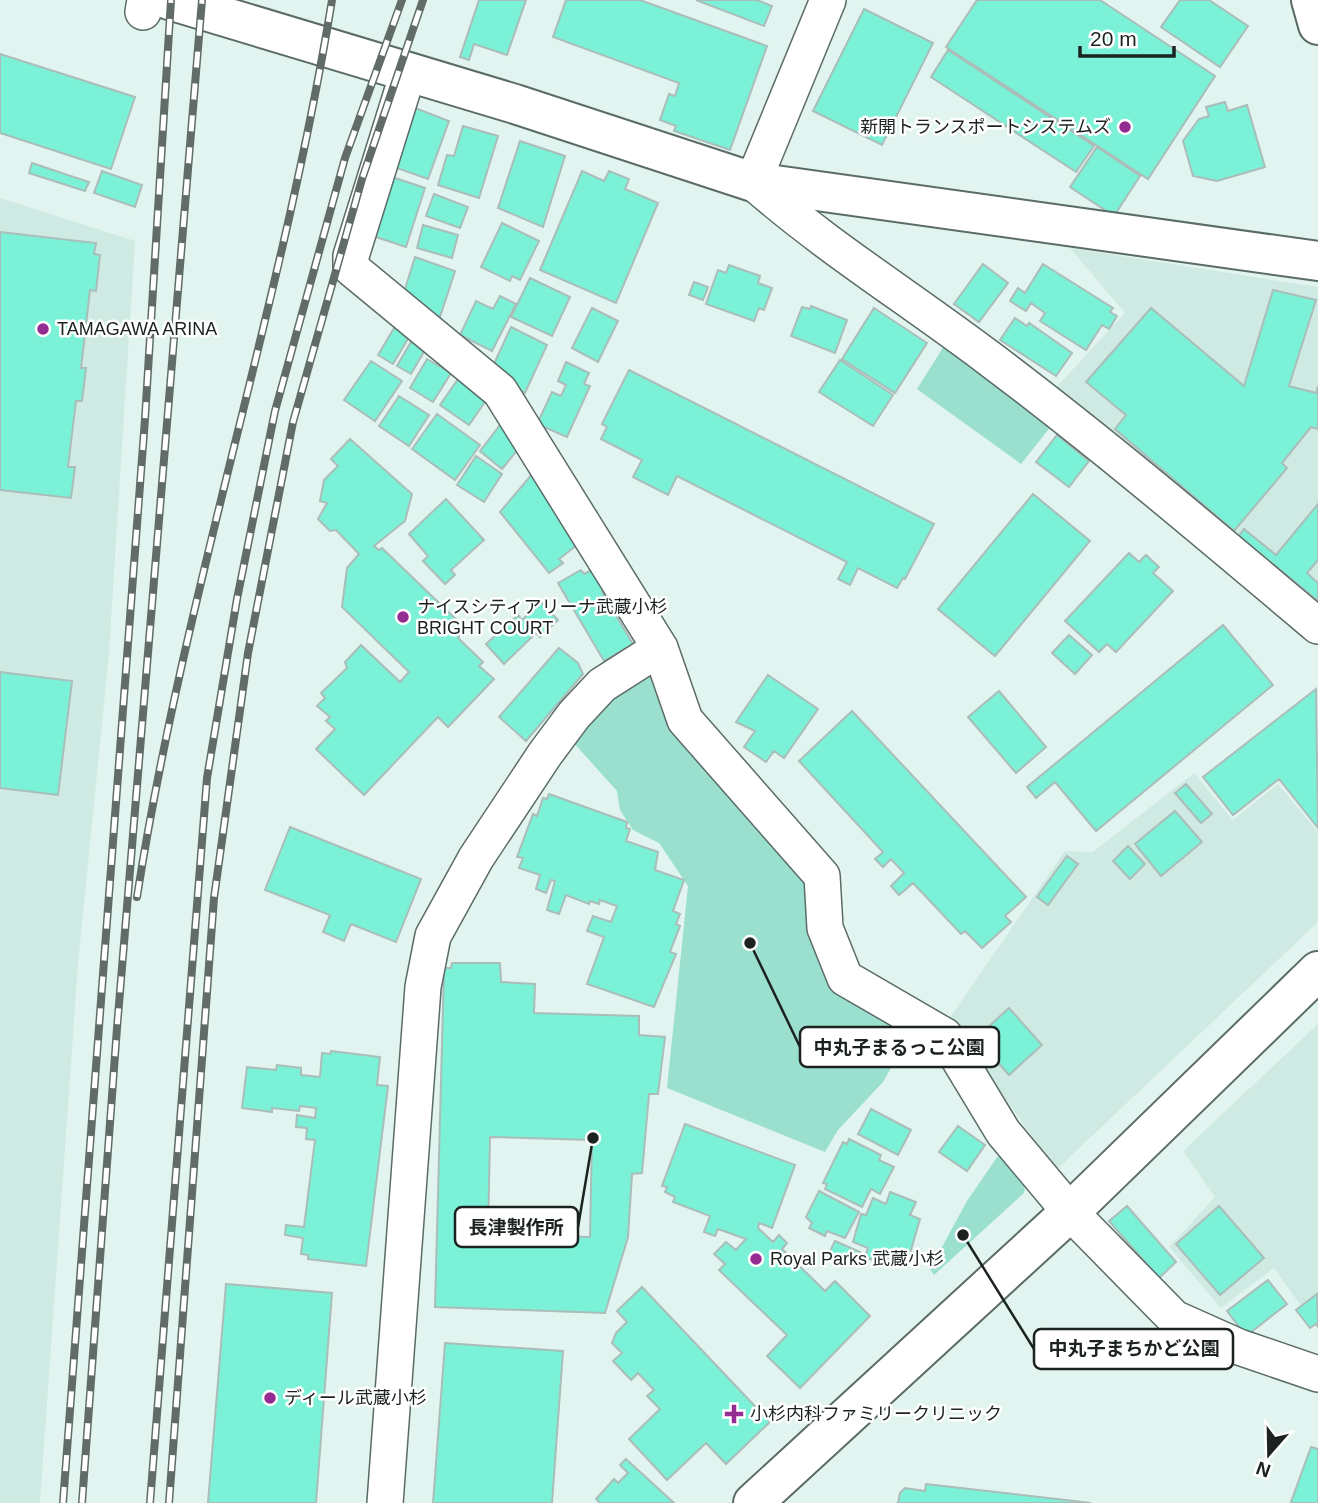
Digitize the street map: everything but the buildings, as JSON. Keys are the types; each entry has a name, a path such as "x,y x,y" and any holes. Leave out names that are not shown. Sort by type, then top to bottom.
{"main road":[{"path":"1311,0 1318,24"},
{"path":"152,4 408,73 753,182 1318,261"},
{"path":"753,1503 1070,1212 1318,971"}],"street":[{"path":"828,0 753,182 799,222 891,285 1096,440 1318,626"},
{"path":"408,73 351,256 351,268 500,391 660,648 685,720 822,876 825,928 845,978 945,1036 1003,1132 1070,1212 1174,1318 1239,1347 1318,1374"},
{"path":"385,1503 423,987 433,936 503,815 574,715 602,685 660,648"}],"shaded area":[{"path":"0,198 135,241 109,653 78,963 40,1503 0,1503"},
{"path":"1070,248 1318,287 1318,611 1052,392 1125,313"},
{"path":"1194,773 1233,820 1278,784 1318,832 1318,922 1056,1170 949,1019 1065,851 1093,852"},
{"path":"1318,1024 1318,1293 1302,1307 1274,1268 1221,1308 1169,1247 1215,1197 1183,1151"}],"green space":[{"path":"944,346 1052,425 1021,464 917,389"},
{"path":"647,672 809,887 806,910 828,977 910,1034 883,1082 838,1130 825,1152 667,1088 688,886 659,843 633,830 620,810 617,791 572,741 604,702"},
{"path":"1000,1153 1026,1179 1024,1193 934,1275 930,1269 967,1201"}],"railway":[{"path":"63,1503 145,419 171,0"},
{"path":"82,1503 117,1028 202,0"},
{"path":"137,897 180,671 287,225 332,0"},
{"path":"150,1503 207,778 237,599 275,411 345,158 402,0"},
{"path":"169,1503 214,898 248,653 293,422 362,179 423,0"}],"place":[{"name":"新開トランスポートシステムズ","path":"1125,127"},
{"name":"TAMAGAWA ARINA","path":"43,329"},
{"name":"ナイスシティアリーナ武蔵小杉 BRIGHT COURT","path":"403,617"},
{"name":"中丸子まるっこ公園","path":"750,943"},
{"name":"長津製作所","path":"593,1138"},
{"name":"中丸子まちかど公園","path":"963,1235"},
{"name":"Royal Parks 武蔵小杉","path":"756,1259"},
{"name":"ディール武蔵小杉","path":"270,1398"},
{"name":"小杉内科ファミリークリニック","path":"734,1414"}]}
